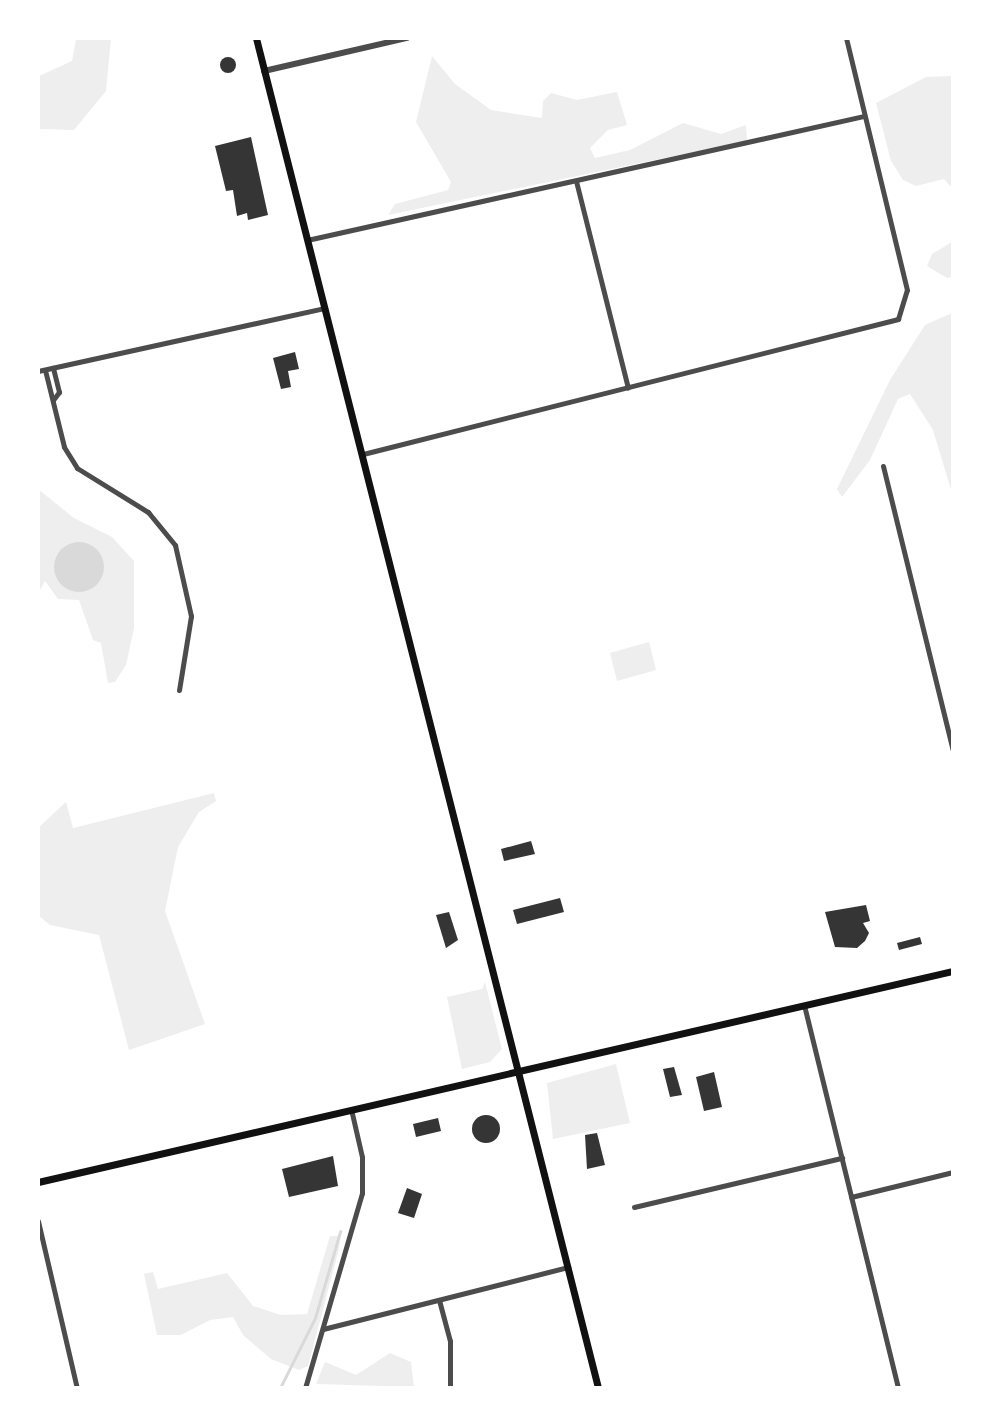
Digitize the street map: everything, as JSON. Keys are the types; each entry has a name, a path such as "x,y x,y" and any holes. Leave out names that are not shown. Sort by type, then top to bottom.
{"main road":[{"path":"256,38 598,1388"},
{"path":"38,1182 953,971"}],"street":[{"path":"264,71 407,38"},
{"path":"363,454 884,326 901,316 907,290 846,38"},
{"path":"307,240 864,117"},
{"path":"576,181 628,388"},
{"path":"179,690 191,616 175,545 148,512 77,468 64,447 53,400 42,371 325,308"},
{"path":"53,368 59,392 53,400"},
{"path":"883,466 953,750"},
{"path":"804,1004 898,1388"},
{"path":"305,1388 363,1186 351,1109"},
{"path":"634,1207 842,1158"},
{"path":"851,1197 953,1171"},
{"path":"38,1221 77,1388"},
{"path":"323,1329 568,1267"},
{"path":"439,1300 450,1341 450,1388"}],"shaded area":[{"path":"76,39 111,39 106,91 74,130 39,129 39,76 72,61"},
{"path":"432,56 455,84 491,110 542,118 543,101 551,93 577,100 617,92 627,125 608,130 590,148 595,158 630,150 683,123 721,134 746,125 747,141 388,215 395,204 448,190 451,182 416,122"},
{"path":"952,76 952,188 944,179 916,186 903,180 891,161 876,103 926,77"},
{"path":"952,242 952,277 947,278 927,266 932,254"},
{"path":"952,313 952,493 933,430 910,394 898,399 870,460 842,497 837,489 890,380 925,325"},
{"path":"38,489 74,518 112,537 134,561 134,628 126,665 115,682 108,683 101,643 93,640 79,600 58,599 45,581 39,592"},
{"path":"79,542 97,549 104,567 97,585 79,592 61,585 54,567 61,549"},
{"path":"649,642 656,670 617,681 610,653"},
{"path":"214,793 216,801 199,812 178,847 165,911 205,1024 129,1050 99,935 50,925 39,916 39,827 66,802 73,828"},
{"path":"485,982 502,1049 490,1062 462,1069 447,997 482,989"},
{"path":"616,1064 630,1123 553,1139 547,1083"},
{"path":"330,1236 340,1236 339,1249 308,1366 299,1370 271,1359 243,1335 233,1317 210,1320 181,1335 157,1335 144,1274 153,1272 158,1289 227,1273 253,1306 281,1315 307,1314"},
{"path":"390,1353 411,1362 414,1387 316,1384 325,1362 356,1375"}],"building":[{"path":"228,57 236,65 228,73 220,65"},
{"path":"251,137 268,215 248,220 247,213 237,216 233,190 226,191 215,146"},
{"path":"295,352 299,369 288,371 291,387 281,389 273,358"},
{"path":"531,841 535,854 504,861 501,849"},
{"path":"560,898 564,912 517,924 513,910"},
{"path":"866,905 870,921 863,923 869,933 865,941 857,948 835,947 825,912"},
{"path":"449,912 458,940 446,948 436,915"},
{"path":"920,937 922,944 899,950 897,943"},
{"path":"674,1067 682,1095 670,1097 663,1069"},
{"path":"714,1072 722,1107 704,1111 696,1077"},
{"path":"486,1115 496,1119 500,1129 496,1139 486,1143 476,1139 472,1129 476,1119"},
{"path":"438,1118 441,1131 416,1137 413,1124"},
{"path":"597,1133 605,1165 587,1169 585,1135"},
{"path":"333,1156 338,1186 289,1197 282,1169"},
{"path":"407,1188 422,1194 414,1218 398,1213"}],"waterway":[{"path":"280,1388 315,1318 340,1232"}]}
